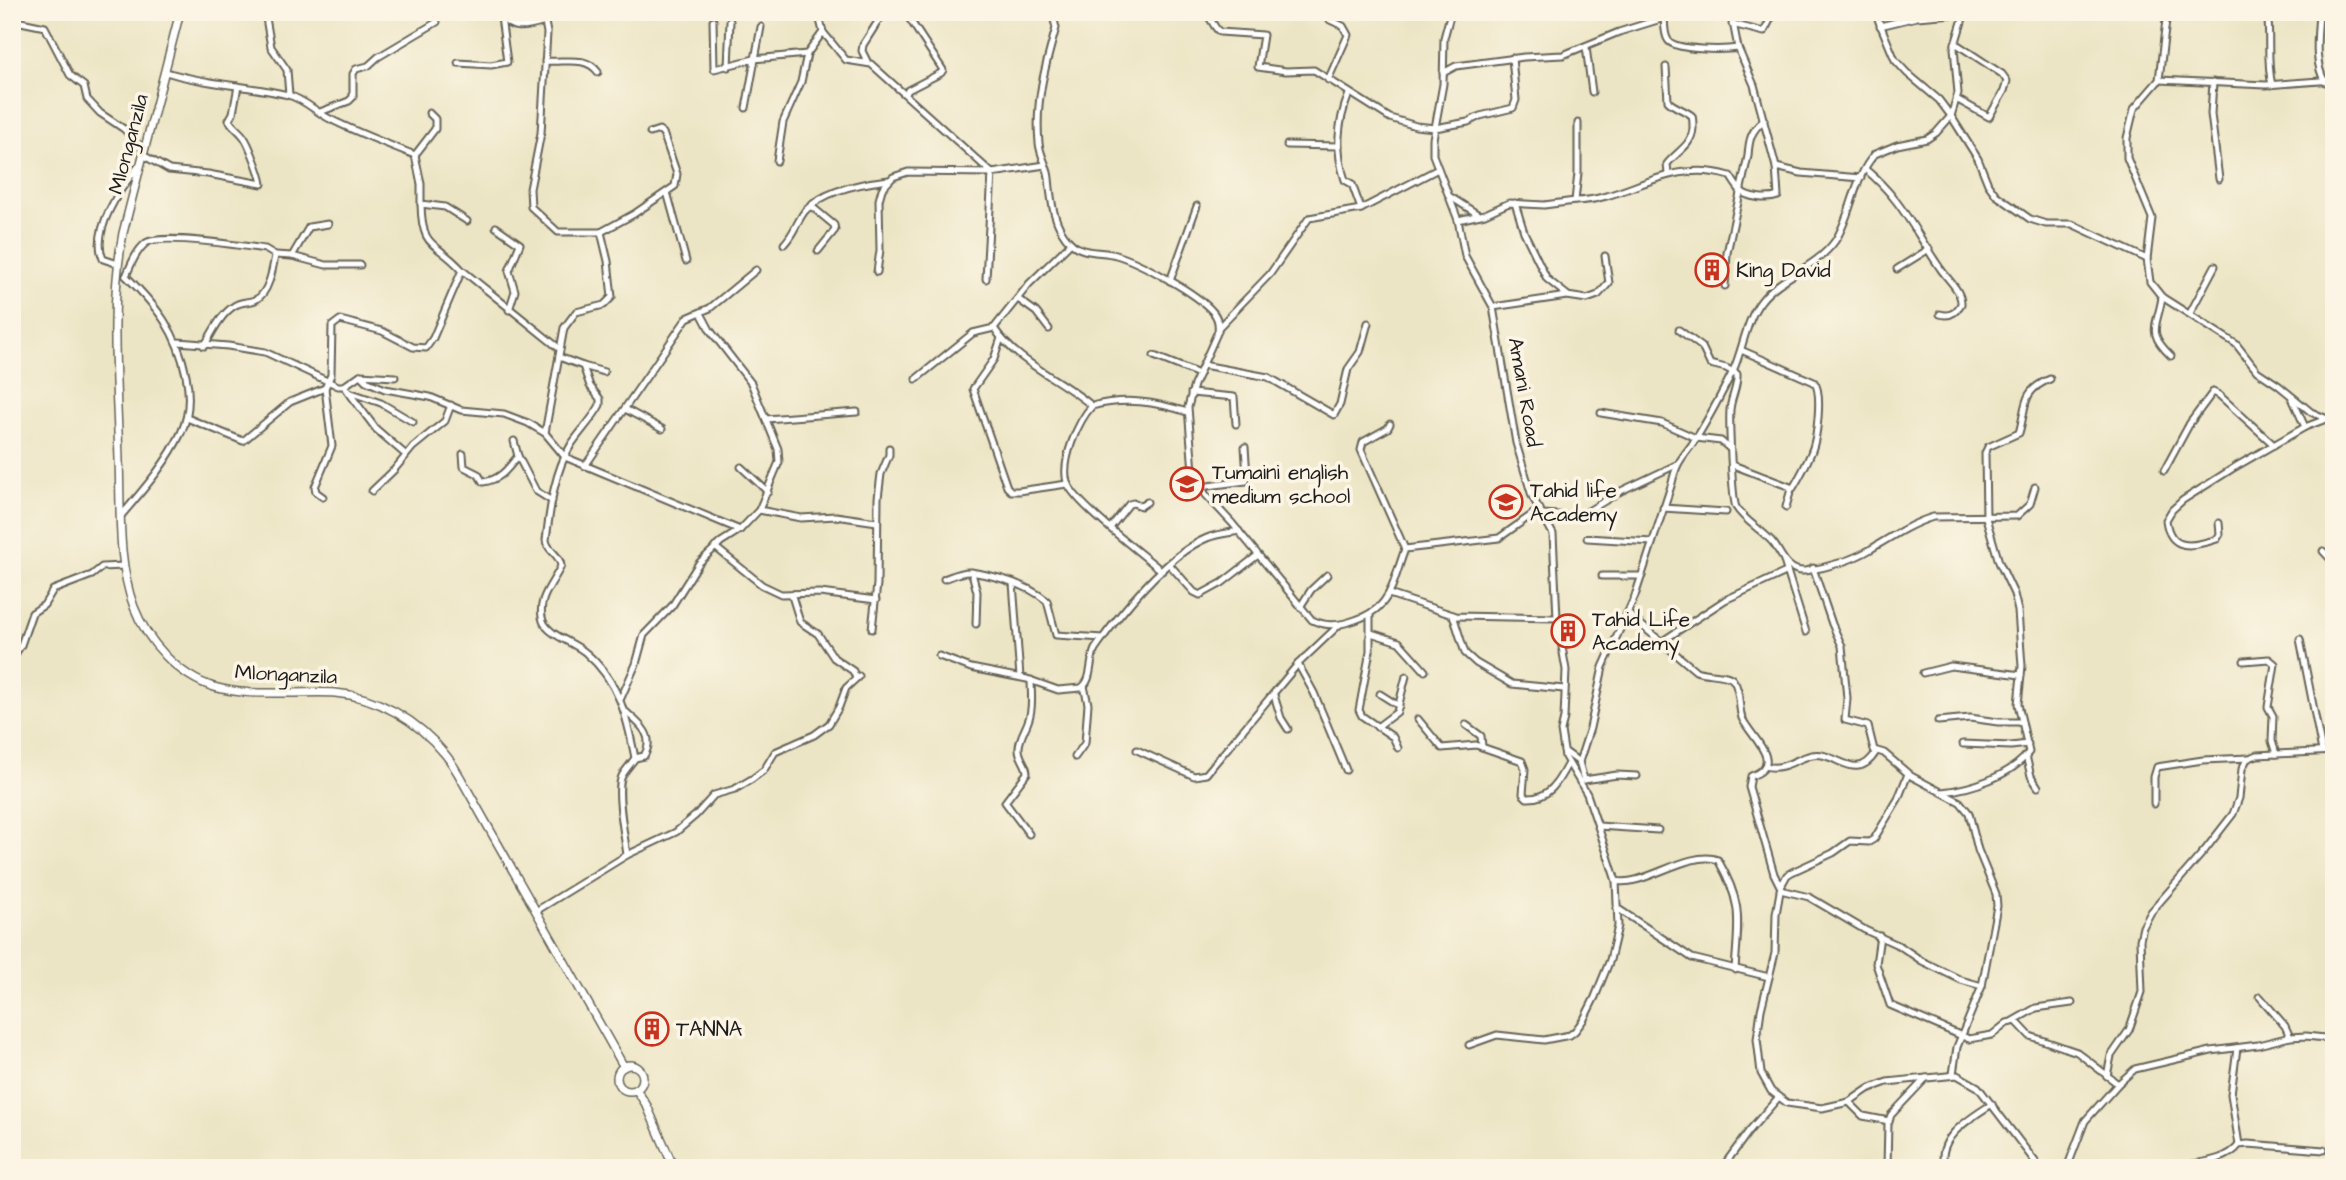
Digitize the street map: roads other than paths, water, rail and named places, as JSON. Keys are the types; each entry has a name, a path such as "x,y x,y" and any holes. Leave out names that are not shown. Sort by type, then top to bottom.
{"street":[{"name":"Mlonganzila","path":"180,12 123,233 117,267 115,341 121,516 124,566 134,606 144,629 162,653 212,686 252,692 337,693 359,697 392,709 430,738 444,753 464,784 624,1067"},
{"path":"264,12 271,47 286,70 289,95"},
{"path":"550,12 545,22 547,27 540,145 530,188 531,207 556,232 601,232 634,215 675,186 677,174 663,132 659,130 650,133"},
{"path":"818,12 822,32 846,60 868,62"},
{"path":"884,12 862,48 868,62 992,173"},
{"path":"905,12 943,70 942,73 908,90 906,94"},
{"path":"1049,12 1056,28 1041,80 1038,105 1039,145 1048,172 1053,211 1071,243 1096,253 1115,255 1170,281 1211,309 1219,327"},
{"path":"1204,12 1212,18 1219,31 1264,35 1258,67 1286,71 1312,69 1349,94 1399,122 1435,128 1468,122 1480,116 1513,108 1516,100 1512,58"},
{"name":"Amani Road","path":"1451,12 1444,38 1443,73 1432,148 1458,220 1465,256 1493,307 1516,443 1532,496 1553,534 1557,618 1566,670 1561,731 1564,751 1567,765 1587,794 1616,881 1618,926 1610,960 1595,998 1584,1019 1570,1035 1544,1040 1497,1035 1469,1045"},
{"path":"1458,220 1515,202 1544,205 1595,199 1668,174 1726,174 1740,191 1748,195 1770,198 1778,196 1776,167 1764,120 1754,85 1738,48 1731,12"},
{"path":"1732,24 1764,32 1774,12"},
{"path":"1875,12 1900,66 1939,100 1978,159 1990,188 2011,208 2038,222 2072,224 2147,259"},
{"path":"1587,794 1579,762 1590,728 1603,667 1642,576 1676,465 1696,438 1733,370 1759,303 1817,261 1836,239 1852,195 1875,153 1927,139 1951,116 1958,100 1955,43 1965,12 1917,17 1881,26"},
{"path":"2167,12 2158,80 2134,109 2127,138 2127,158 2152,218 2147,259 2150,282 2162,297 2236,344 2256,371 2311,412 2334,422"},
{"path":"2267,12 2270,40 2268,66 2272,85"},
{"path":"2319,12 2319,63 2325,82"},
{"path":"12,14 21,22 45,27 70,75 84,86 87,99 100,113 124,129 143,153 169,170 262,184 260,169 252,159 244,137 229,120 238,86"},
{"path":"500,15 505,23 517,28 545,22"},
{"path":"458,63 491,65 507,62 500,15"},
{"path":"1443,73 1456,66 1559,55 1586,47 1664,15 1667,38 1673,44 1715,50 1738,48"},
{"path":"713,20 712,66 718,69 754,59 807,54"},
{"path":"1328,80 1348,38 1343,26 1330,20"},
{"path":"728,67 730,21"},
{"path":"320,112 353,97 353,74 356,69 368,66 378,57 437,22"},
{"path":"746,108 761,27"},
{"path":"777,161 780,130 787,108 801,82 807,54 822,32"},
{"path":"1955,43 2002,74 2007,81 1989,117 1958,100"},
{"path":"1586,47 1592,92"},
{"path":"545,61 586,62 593,65 598,72"},
{"path":"1666,67 1668,102 1690,114 1693,119 1689,142 1667,164 1668,174"},
{"path":"166,72 210,84 289,95 346,126 415,155"},
{"path":"2158,80 2272,85 2334,80"},
{"path":"2213,82 2211,114 2219,178"},
{"path":"1349,94 1341,116 1339,146 1345,180 1352,184 1361,209"},
{"path":"429,113 435,119 435,129 415,155 421,184 425,236 509,310 560,349"},
{"path":"1725,286 1725,265 1750,135 1764,120"},
{"path":"1575,201 1578,123"},
{"path":"1287,145 1339,146"},
{"path":"121,516 169,455 187,418 189,390 177,342 154,306 117,267 103,259 100,252 102,228 124,185 141,165"},
{"path":"784,244 810,206 834,193 889,180 908,172 992,173 1045,165"},
{"path":"1776,167 1801,173 1860,178"},
{"path":"1390,424 1388,428 1363,442 1361,450 1405,549 1389,594 1370,615 1339,625 1319,623 1312,620 1300,607 1200,487 1192,467 1187,412 1191,393 1219,327 1270,274 1309,218 1361,209 1438,169"},
{"path":"1865,169 1903,209 1962,300 1954,313 1947,316 1940,314"},
{"path":"986,279 992,173"},
{"path":"877,271 880,250 879,204 882,189 889,180"},
{"path":"667,192 686,261"},
{"path":"1738,202 1748,195"},
{"path":"1448,196 1479,215"},
{"path":"1515,202 1524,232 1548,279 1567,296"},
{"path":"421,204 445,207 467,221"},
{"path":"810,206 832,222 835,230 818,251"},
{"path":"1170,281 1197,206"},
{"path":"292,257 309,227 328,224"},
{"path":"496,227 520,244 509,271 514,292 509,310"},
{"path":"545,433 564,328 571,316 604,305 612,297 601,232"},
{"path":"126,276 142,247 153,240 204,241 265,249 275,255 326,265 360,265"},
{"path":"916,380 973,333 994,328 1029,284 1071,243"},
{"path":"1897,269 1929,249"},
{"path":"204,345 228,310 237,303 257,300 261,295 272,273 275,255"},
{"path":"1493,307 1567,296 1587,299 1603,292 1609,283 1605,256"},
{"path":"2190,313 2215,266"},
{"path":"323,497 316,492 315,487 332,446 325,388 331,375 331,331 335,322 340,320 382,331 413,347 426,348 433,338 462,270"},
{"path":"585,466 687,318 710,308 756,270"},
{"path":"2162,297 2154,329 2171,356"},
{"path":"1018,299 1036,312 1049,329"},
{"path":"621,698 636,664 644,635 672,606 694,568 715,547 740,530 759,510 779,462 766,419 748,378 709,330 701,313"},
{"path":"1203,365 1268,377 1334,415 1340,404 1348,369 1360,352 1368,323"},
{"path":"994,328 1001,338 1092,406 1147,401 1187,412"},
{"path":"1678,330 1702,347 1710,364 1736,372 1738,378 1730,411 1732,493 1735,504 1744,517 1767,535 1784,561 1806,632"},
{"path":"1001,338 994,359 973,389 1007,487 1011,491 1019,491 1067,484"},
{"path":"177,342 265,352 327,381 344,386 376,429 406,455"},
{"path":"1741,350 1798,374 1818,386 1813,448 1795,486 1791,489 1786,508"},
{"path":"1154,356 1199,374"},
{"path":"559,358 604,372"},
{"path":"583,366 600,405 565,457 552,501 546,542 561,564 544,593 541,609 544,621 554,633 587,653 621,698 635,758"},
{"path":"344,386 360,375 395,377"},
{"path":"360,375 379,387 430,397 461,410 504,414 545,433 565,457 740,530"},
{"path":"2038,787 2031,776 2026,756 2028,744 2018,704 2021,675 2020,629 2014,593 1999,562 1986,518 1986,451 1990,446 2019,433 2031,390 2050,379"},
{"path":"187,418 243,441 290,402 325,388"},
{"path":"349,392 381,403 412,422"},
{"path":"2164,471 2190,423 2213,392 2274,445"},
{"path":"1191,393 1234,397 1236,424"},
{"path":"2290,394 2305,427"},
{"path":"372,491 406,455 445,421 451,405"},
{"path":"1092,406 1073,439 1065,469 1067,484 1110,528 1162,571"},
{"path":"625,409 662,429"},
{"path":"766,419 857,412"},
{"path":"1601,413 1662,423 1696,438 1716,439 1732,451"},
{"path":"2218,523 2220,534 2217,539 2184,545 2172,539 2166,520 2183,500 2305,427 2334,416"},
{"path":"514,442 533,488 552,501"},
{"path":"1200,487 1246,480 1245,447"},
{"path":"872,629 876,600 881,474 889,455 888,448"},
{"path":"463,454 463,466 478,474 484,483 504,474 518,456"},
{"path":"1405,549 1499,538 1542,512 1571,516 1585,513 1621,491 1676,465"},
{"path":"1733,465 1791,489"},
{"path":"741,467 768,492"},
{"path":"1784,561 1800,570 1862,554 1920,521 1941,515 1986,518 2017,516 2030,504 2035,487"},
{"path":"1110,528 1130,503 1141,506 1147,502"},
{"path":"1663,508 1726,512"},
{"path":"759,510 801,518 836,516 877,522"},
{"path":"939,656 971,668 1020,677 1062,690 1084,687 1088,681 1091,657 1102,638 1135,597 1169,564 1206,538 1239,531"},
{"path":"1587,538 1652,542"},
{"path":"715,547 762,584 781,594 792,596 820,593 876,600"},
{"path":"2323,551 2334,563"},
{"path":"1169,564 1194,592 1200,595 1222,583 1258,555"},
{"path":"12,659 21,645 32,613 44,605 53,590 92,575 102,567 124,566"},
{"path":"1814,568 1842,646 1847,698 1844,718 1868,726 1876,752"},
{"path":"1661,642 1725,600 1786,572"},
{"path":"944,579 972,573 1013,583 1048,601 1057,635 1102,638"},
{"path":"972,573 977,600 976,624"},
{"path":"1300,607 1311,590 1327,575"},
{"path":"1602,576 1642,576"},
{"path":"1013,583 1020,677"},
{"path":"1389,594 1453,615 1557,618"},
{"path":"536,911 627,855 676,832 714,795 735,789 752,779 764,770 775,752 814,735 829,724 846,688 858,677 834,658 818,634 800,622 792,596"},
{"path":"1627,613 1696,671 1731,677 1736,687 1742,719 1764,751 1765,766 1750,779 1751,797 1780,888 1809,897 1865,930 1900,946 1931,966 1982,986"},
{"path":"1370,615 1370,651 1359,710 1362,716 1393,737 1398,748"},
{"path":"1453,615 1465,653 1476,663 1512,684 1564,689"},
{"path":"1137,750 1170,766 1201,776 1211,770 1298,664 1339,625"},
{"path":"1371,633 1399,642 1425,671"},
{"path":"2300,639 2322,751"},
{"path":"2244,661 2269,659 2275,664 2268,706 2273,716 2272,741 2276,754"},
{"path":"1298,664 1314,694 1346,771"},
{"path":"1923,673 1944,666 2021,675"},
{"path":"1377,727 1396,713 1406,676"},
{"path":"1029,834 1005,802 1027,773 1019,751 1021,737 1030,715 1031,680"},
{"path":"1075,757 1086,743 1088,704 1084,687"},
{"path":"1380,694 1399,706"},
{"path":"1274,695 1281,718 1288,729"},
{"path":"625,710 645,730 649,740 644,756 635,758 620,781 627,855"},
{"path":"1938,721 1970,718 2022,722"},
{"path":"1419,719 1442,748 1466,744 1522,761 1525,769 1523,794 1529,799 1549,792 1567,765"},
{"path":"1466,724 1481,736 1482,747"},
{"path":"1962,744 2028,744"},
{"path":"1564,751 1579,762"},
{"path":"2154,804 2154,777 2157,767 2191,761 2334,751"},
{"path":"1765,766 1780,768 1815,754 1852,766 1868,762 1876,752"},
{"path":"1876,752 1884,753 1908,774 1966,807 1978,850 1996,894 1996,913 1982,986 1956,1052 1953,1074"},
{"path":"1939,792 1977,784 2009,769 2026,756"},
{"path":"2107,1076 2111,1056 2129,1030 2142,992 2140,940 2143,927 2151,912 2233,814 2239,799 2242,769 2249,758"},
{"path":"1908,774 1898,799 1872,841 1850,841 1833,853 1787,875 1780,888 1775,953 1757,1039 1763,1079 1778,1098 1803,1107 1822,1108 1849,1102 1868,1089 1887,1082 1953,1074 1972,1082 2040,1168"},
{"path":"1584,780 1617,775 1637,776"},
{"path":"1598,826 1658,830"},
{"path":"1616,881 1625,882 1703,859 1718,860 1735,895 1738,908 1735,970"},
{"path":"1617,908 1692,958 1769,976"},
{"path":"1880,936 1875,964 1888,1003 1962,1037 1969,1039 1992,1035 2036,1007 2072,1003"},
{"path":"2260,997 2285,1026 2290,1037"},
{"path":"2013,1021 2030,1036 2073,1049 2118,1084"},
{"path":"2067,1168 2085,1121 2135,1069 2211,1051 2290,1037 2334,1040"},
{"path":"2187,1165 2234,1152 2239,1145 2231,1094 2237,1048"},
{"path":"634,1066 641,1071 643,1079 636,1089 625,1089 619,1083 618,1075 624,1067 634,1066"},
{"path":"1887,1168 1889,1121 1898,1106 1926,1078"},
{"path":"636,1089 647,1106 674,1168"},
{"path":"1722,1168 1778,1098"},
{"path":"1849,1102 1864,1116 1889,1121"},
{"path":"1945,1168 1943,1154 1949,1137 1992,1104"},
{"path":"2239,1145 2324,1150"}],"place":[{"name":"King David","path":"1712,270"},
{"name":"Tumaini english medium school","path":"1187,484"},
{"name":"Tahid life Academy","path":"1506,502"},
{"name":"Tahid Life Academy","path":"1568,631"},
{"name":"TANNA","path":"652,1029"}]}
